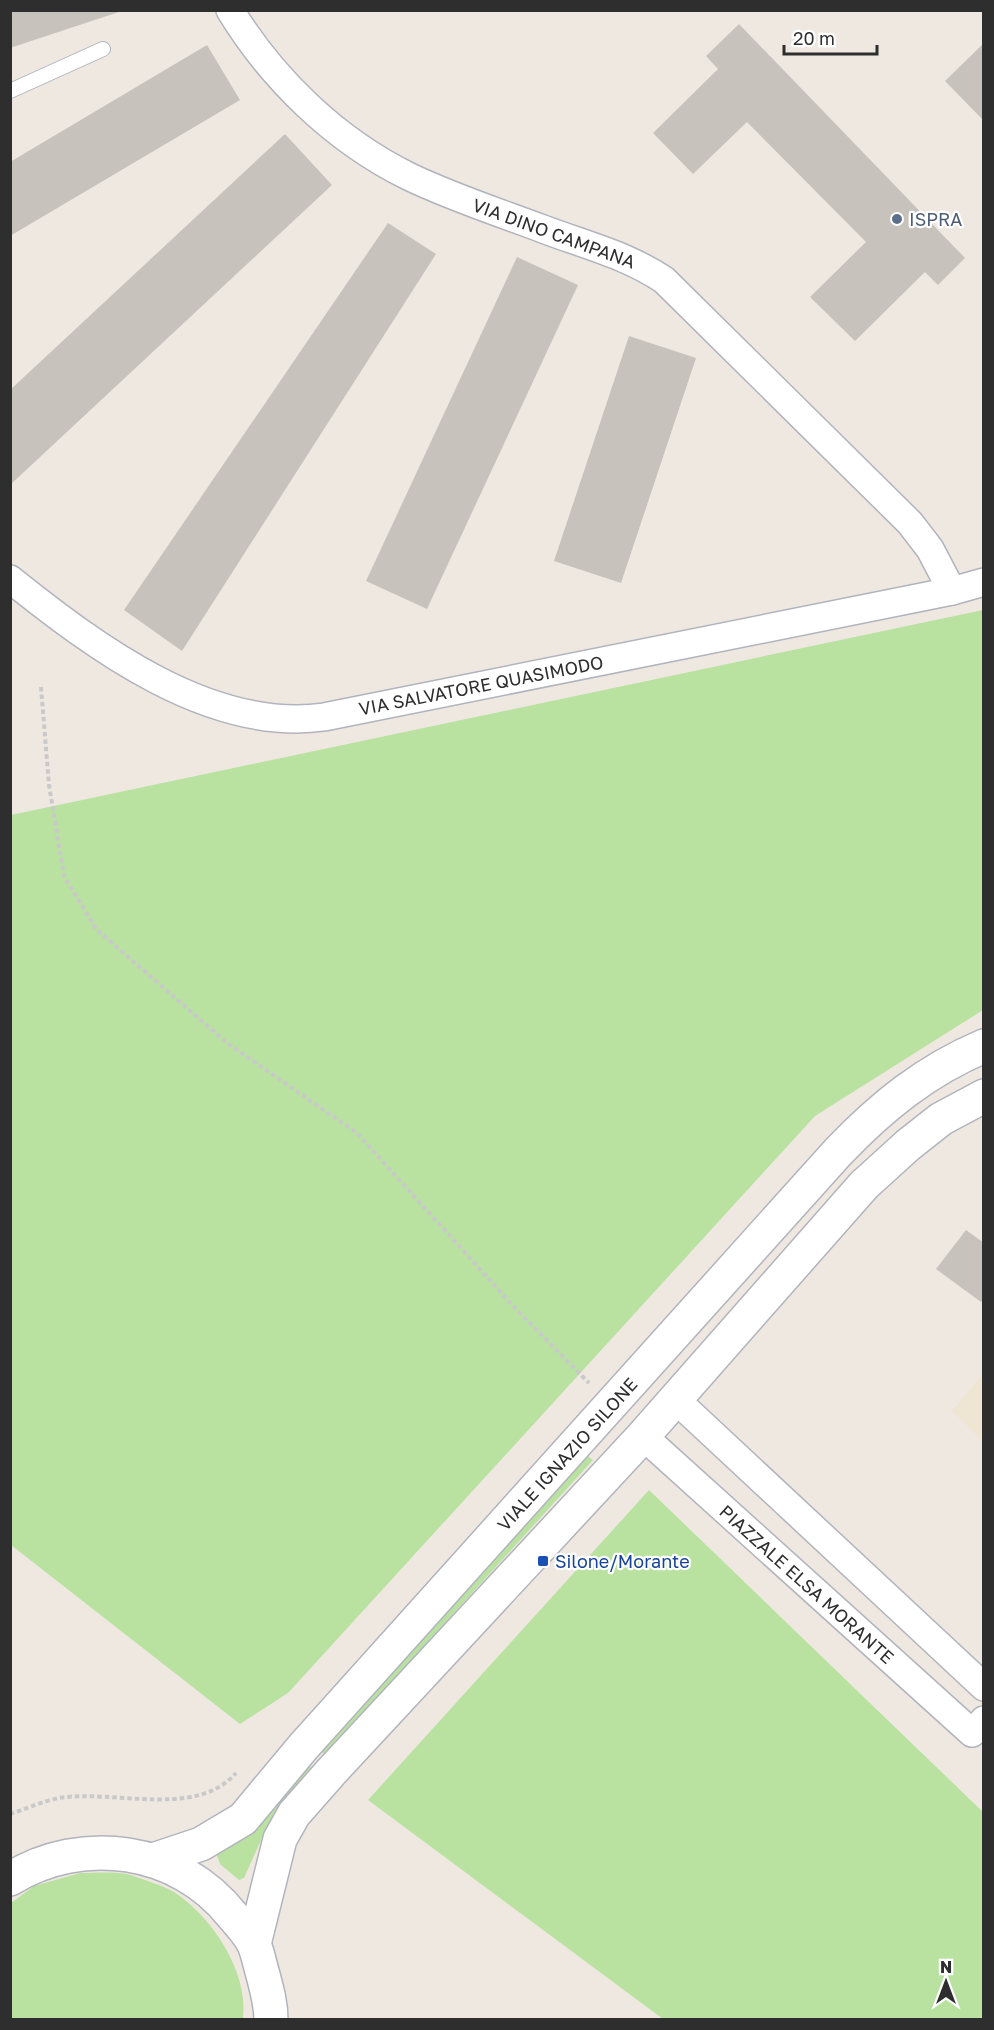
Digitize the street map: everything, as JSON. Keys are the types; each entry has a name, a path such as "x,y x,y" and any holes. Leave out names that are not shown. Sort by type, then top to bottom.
{"street":[{"name":"VIA DINO CAMPANA","path":"230,10 254,46 292,90 323,118 372,154 424,183 622,256 664,280 910,523 930,549 952,591"},
{"name":"VIA SALVATORE QUASIMODO","path":"10,579 108,651 182,691 238,711 291,720 324,717 952,591 984,582"},
{"name":"VIALE IGNAZIO SILONE","path":"153,1860 201,1844 243,1819 303,1747 838,1152 905,1089 932,1072 984,1046"},
{"path":"254,1944 280,1839 294,1814 642,1436 864,1185 908,1145 942,1119 984,1096"},
{"path":"675,1399 984,1688"},
{"name":"PIAZZALE ELSA MORANTE","path":"642,1436 980,1732"},
{"path":"16,1873 56,1858 88,1852 121,1853 153,1860 190,1876 221,1901 254,1944 271,2005 271,2019"}],"lane":[{"path":"10,91 103,50"}],"path":[{"path":"41,687 49,785 64,876 96,929 227,1043 357,1133 514,1307 597,1391"},
{"path":"10,1814 58,1798 109,1795 177,1800 198,1797 230,1780 243,1764"}],"shaded area":[{"path":"983,1374 983,1441 952,1411"}],"green space":[{"path":"983,610 983,1010 815,1116 288,1693 240,1724 11,1545 11,815"},
{"path":"586,1455 593,1460 325,1755 319,1750"},
{"path":"649,1490 983,1812 983,2019 663,2019 368,1800"},
{"path":"308,1764 313,1770 266,1829 244,1878 239,1880 220,1864 216,1853"},
{"path":"80,1873 131,1875 169,1889 188,1903 214,1931 234,1965 243,2001 243,2019 11,2019 11,1903 34,1886"}],"building":[{"path":"10,10 122,10 122,11 10,48"},
{"path":"739,24 965,258 938,285 925,272 855,341 810,297 866,242 747,122 693,174 653,133 718,69 706,56"},
{"path":"984,43 984,121 945,81"},
{"path":"207,45 240,100 10,236 10,162"},
{"path":"285,134 332,185 10,485 10,390"},
{"path":"388,223 436,254 182,651 124,610"},
{"path":"517,257 578,285 427,609 366,581"},
{"path":"629,336 696,358 621,583 554,561"},
{"path":"966,1230 984,1243 984,1298 981,1302 936,1269"}],"place":[{"name":"ISPRA","path":"897,219"},
{"name":"Silone/Morante","path":"543,1561"}]}
